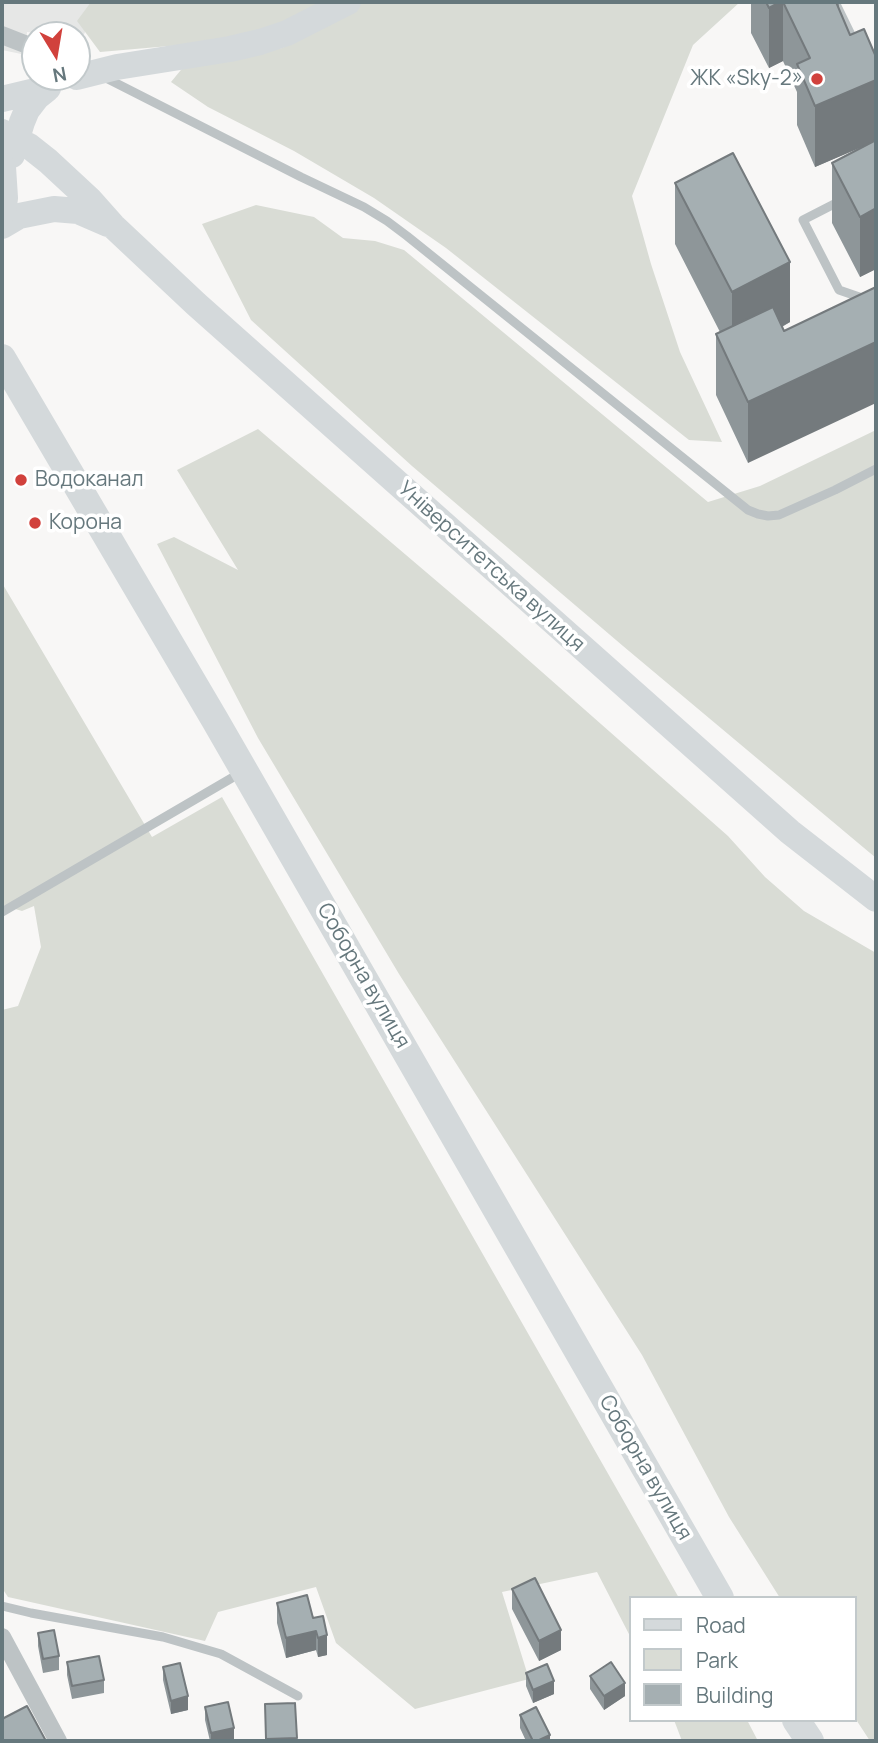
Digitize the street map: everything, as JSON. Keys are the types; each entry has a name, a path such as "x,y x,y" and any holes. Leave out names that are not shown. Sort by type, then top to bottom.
{"main road":[{"path":"91,74 164,58 260,42 287,33 348,2"},
{"path":"2,99 30,91"},
{"path":"3,205 8,175 9,135 31,103 51,91"},
{"name":"Університетська вулиця","path":"9,135 47,160 216,322 790,832 876,899"},
{"path":"2,167 3,205"},
{"name":"Університетська вулиця","path":"2,226 19,216 54,209 78,211 113,226"},
{"name":"Соборна вулиця","path":"2,358 245,771 719,1596"},
{"path":"797,1722 810,1741"}],"street":[{"path":"2,36 21,43"},
{"path":"2,1637 58,1741"}],"lane":[{"path":"835,2 861,56"},
{"path":"91,88 301,177 387,221 748,510 758,514 779,515 876,469"},
{"path":"852,195 803,220 839,290 868,300 876,296"},
{"path":"2,912 245,771"},
{"path":"2,1606 163,1637 221,1654 298,1696"}],"shaded area":[{"path":"2,2 101,2 91,21 21,21 21,54 2,50"}],"green space":[{"path":"91,2 336,2 251,39 100,52 91,40 91,21 77,21"},
{"path":"364,2 740,2 693,45 632,196 680,352 722,442 689,440 446,248 374,198 294,151 208,107 171,82 185,65 282,48"},
{"path":"256,205 314,217 343,238 375,241 404,250 708,502 760,486 876,430 876,858 412,466 251,320 202,224"},
{"path":"258,429 500,635 728,836 765,877 804,911 876,953 876,1741 870,1741 857,1721 857,1596 779,1596 729,1517 642,1355 399,974 258,738 157,544 174,537 238,570 177,470"},
{"path":"2,583 152,837 222,797 678,1596 630,1596 630,1636 597,1572 502,1592 529,1679 415,1709 336,1643 316,1587 218,1612 205,1641 8,1597 2,1588 2,1010 18,1006 41,947 34,906 22,911 2,905"},
{"path":"675,1722 748,1722 758,1741 682,1741"}],"building":[{"path":"766,2 780,2 769,8"},
{"path":"783,2 836,2 850,35 864,29 876,57 876,80 815,106 797,64 810,58"},
{"path":"876,140 876,208 860,217 832,163"},
{"path":"733,153 790,262 732,292 675,183"},
{"path":"876,287 876,342 748,402 716,334 773,307 784,331"},
{"path":"535,1578 561,1630 539,1641 512,1589"},
{"path":"307,1595 313,1618 323,1616 327,1635 318,1638 316,1631 286,1638 277,1603"},
{"path":"54,1630 59,1656 43,1659 38,1633"},
{"path":"99,1656 104,1680 72,1686 67,1662"},
{"path":"611,1662 625,1683 604,1696 590,1676"},
{"path":"180,1663 188,1696 171,1701 163,1667"},
{"path":"547,1664 554,1681 533,1690 526,1673"},
{"path":"228,1702 234,1728 211,1733 205,1707"},
{"path":"295,1703 297,1738 266,1739 265,1704"},
{"path":"27,1706 46,1741 2,1741 2,1719"},
{"path":"536,1707 550,1735 533,1741 520,1715"}],"place":[{"name":"ЖК «Sky-2»","path":"817,79"},
{"name":"Водоканал","path":"21,480"},
{"name":"Корона","path":"35,523"}]}
